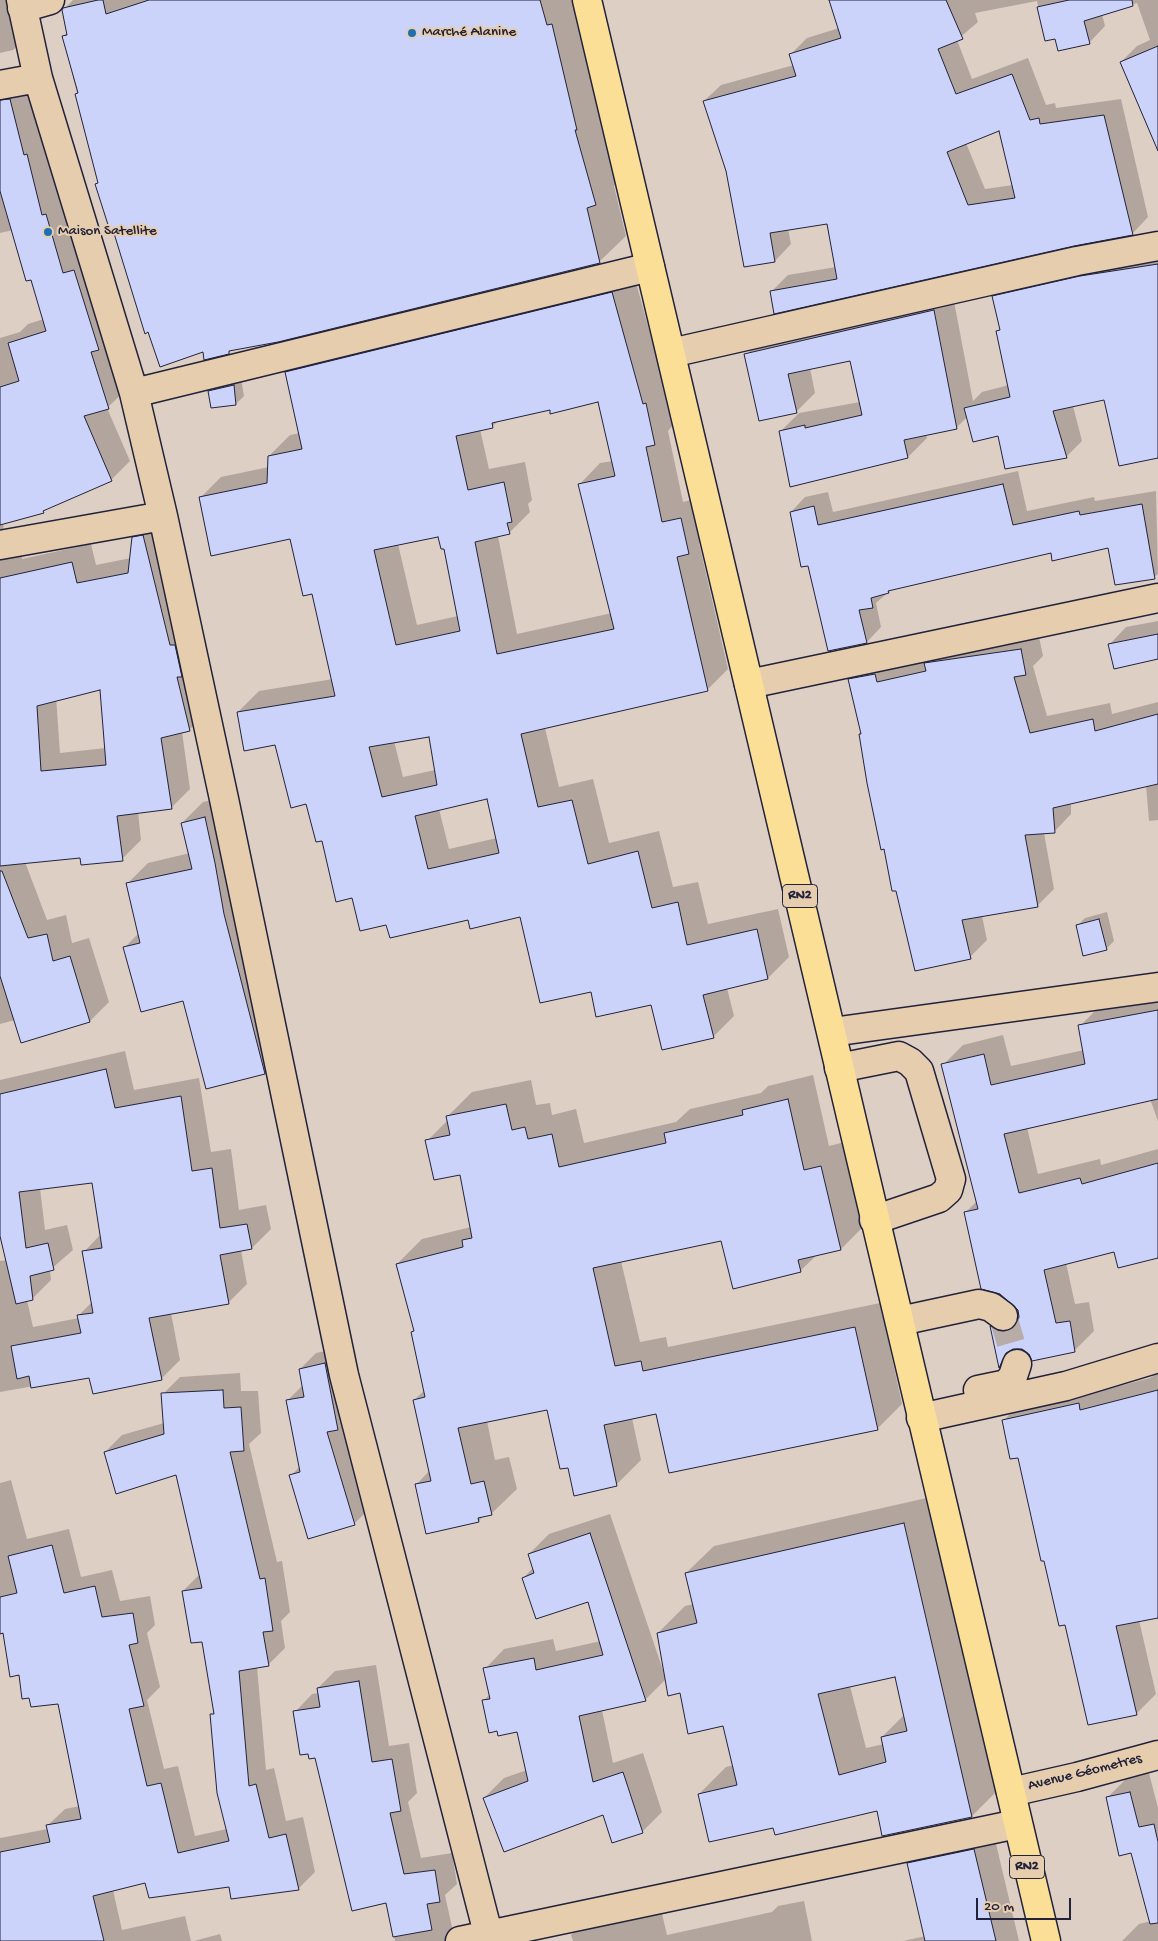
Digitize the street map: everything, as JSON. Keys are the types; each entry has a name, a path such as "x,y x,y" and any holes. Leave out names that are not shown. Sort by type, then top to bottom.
{"highway":[{"name":"RN2","path":"587,0 1046,1941"}],"street":[{"path":"50,0 22,4 38,78 134,393 163,516 344,1375 489,1938"},
{"path":"0,85 38,78"},
{"path":"671,353 1077,261 1158,246"},
{"path":"134,393 650,267"},
{"path":"0,545 163,516"},
{"path":"749,684 1158,598"},
{"path":"832,1032 1158,987"},
{"path":"839,1068 899,1056 910,1062 919,1071 951,1179 948,1190 939,1198 874,1220"},
{"path":"900,1321 979,1304 991,1307 1003,1316"},
{"path":"920,1409 1066,1386 1158,1358"},
{"path":"920,1409 1007,1384 1013,1376 1017,1364"},
{"name":"Avenue Géometres","path":"1011,1792 1077,1777 1158,1755"},
{"path":"460,1941 489,1938 1017,1824"}],"building":[{"path":"103,0 106,14 149,0 540,0 547,25 552,24 577,130 575,130 596,205 587,208 600,263 278,342 229,351 229,354 204,360 203,352 160,367 148,332 145,334 113,230 110,231 95,184 98,183 75,94 78,93 62,36 67,35 63,8"},
{"path":"829,0 946,0 963,39 938,49 956,94 1012,74 1030,120 1039,118 1040,124 1104,115 1133,235 1074,246 774,314 770,291 837,279 827,224 770,233 775,262 744,267 726,171 703,101 796,76 789,54 841,38","holes":["999,131 1015,198 968,205 947,152"]},
{"path":"1069,0 1132,0 1133,6 1084,21 1090,44 1058,51 1055,39 1045,41 1037,7"},
{"path":"1158,46 1158,151 1120,62"},
{"path":"10,99 24,155 27,154 42,215 46,214 63,273 74,270 99,350 91,352 109,409 84,416 112,481 43,511 44,513 0,525 0,387 19,381 8,343 46,331 31,280 26,281 0,191 0,100"},
{"path":"1158,264 1158,458 1119,466 1104,400 1053,411 1067,458 1005,469 998,436 973,442 964,408 1010,397 996,331 1000,330 992,296 1080,276"},
{"path":"612,292 643,404 646,403 655,445 646,447 662,522 681,518 689,554 677,557 708,691 521,734 538,807 572,800 588,864 638,851 652,908 678,902 687,945 757,929 768,979 703,995 714,1038 662,1050 651,1005 596,1017 591,992 540,1003 520,917 470,929 468,920 390,938 386,925 360,931 352,898 336,902 322,841 316,842 306,804 291,808 275,745 244,751 237,712 335,696 312,594 303,596 290,539 211,556 199,497 267,483 268,456 302,449 285,372","holes":["598,402 615,476 578,484 614,629 497,654 475,542 510,534 507,523 512,522 504,482 468,490 456,436 493,428 492,423 550,410 550,414","438,537 441,549 444,549 460,631 396,645 374,550","429,737 437,785 382,797 369,747","487,799 499,853 428,869 415,816"]},
{"path":"934,310 957,429 904,440 908,458 790,487 779,431 805,425 805,428 862,415 850,361 788,374 797,413 759,421 744,354"},
{"path":"234,385 236,405 211,408 208,391"},
{"path":"1003,484 1013,525 1079,511 1080,515 1142,504 1155,579 1115,585 1108,548 1052,561 1051,553 888,591 889,593 871,598 873,608 859,610 867,643 828,651 808,566 801,567 790,512 814,506 818,525"},
{"path":"143,535 170,645 175,645 182,677 177,677 190,731 161,738 172,809 117,816 123,861 81,865 80,858 0,866 0,578 72,562 77,583 128,573 132,537","holes":["100,690 106,765 41,771 37,706"]},
{"path":"1158,634 1158,659 1114,669 1108,644"},
{"path":"1021,649 1026,675 1014,677 1030,733 1093,719 1095,731 1158,714 1158,784 1053,808 1055,833 1025,835 1038,907 962,920 971,959 915,971 896,891 892,891 884,849 881,850 867,783 859,734 861,734 848,679 875,674 877,682 926,671 924,663"},
{"path":"205,817 224,914 265,1074 206,1089 183,1001 141,1012 123,947 140,943 126,883 192,869 181,823"},
{"path":"0,871 2,871 28,938 47,934 53,961 70,956 90,1022 21,1043 0,976"},
{"path":"1099,919 1107,950 1083,956 1076,925"},
{"path":"1158,1010 1158,1099 1004,1134 1019,1193 1080,1178 1082,1184 1158,1163 1158,1258 1118,1268 1114,1252 1044,1270 1056,1323 1070,1321 1075,1352 1032,1361 1029,1354 1022,1349 1013,1349 1006,1353 999,1368 990,1326 1001,1331 1010,1330 1016,1325 1019,1317 1018,1310 1000,1294 981,1289 964,1212 978,1209 941,1064 984,1054 991,1085 1085,1064 1078,1025"},
{"path":"106,1069 115,1108 181,1096 192,1171 212,1168 220,1228 247,1224 252,1249 220,1255 229,1304 149,1318 162,1380 93,1394 89,1378 31,1388 29,1376 17,1379 11,1346 81,1333 77,1315 93,1313 82,1251 102,1248 92,1183 19,1192 26,1248 48,1243 54,1270 30,1276 33,1300 16,1304 0,1236 0,1094"},
{"path":"788,1099 804,1170 821,1166 841,1250 798,1260 801,1272 733,1289 721,1241 593,1268 615,1366 641,1361 643,1371 855,1327 878,1430 669,1473 656,1414 604,1425 617,1486 574,1496 568,1468 560,1469 547,1410 458,1428 471,1484 484,1481 492,1515 478,1518 479,1522 426,1534 415,1484 431,1481 413,1400 425,1397 411,1332 414,1331 396,1264 463,1247 462,1240 472,1238 460,1175 434,1180 425,1140 450,1135 446,1116 506,1104 512,1130 525,1127 528,1139 552,1134 559,1167 666,1143 664,1133 743,1115 742,1110"},
{"path":"325,1363 338,1430 327,1432 355,1525 308,1539 289,1475 300,1472 286,1400 304,1397 299,1369"},
{"path":"223,1390 224,1408 241,1407 244,1451 230,1452 260,1579 265,1578 273,1631 263,1632 269,1666 239,1671 249,1786 256,1784 269,1838 286,1834 299,1890 231,1899 229,1887 149,1898 145,1883 93,1896 104,1941 0,1941 0,1852 50,1842 46,1825 81,1819 58,1704 31,1707 29,1698 22,1699 19,1675 10,1677 3,1633 0,1634 0,1597 17,1593 8,1556 52,1545 64,1593 95,1586 102,1617 133,1613 138,1643 129,1645 144,1706 129,1709 147,1786 161,1783 178,1853 229,1841 217,1793 210,1714 214,1714 202,1642 191,1643 182,1591 202,1588 176,1475 116,1494 104,1452 164,1434 161,1393"},
{"path":"1158,1390 1158,1618 1116,1626 1137,1715 1088,1725 1065,1625 1059,1626 1044,1561 1041,1561 1018,1458 1010,1459 1002,1420 1079,1403 1080,1410"},
{"path":"904,1523 972,1817 882,1836 877,1811 775,1835 773,1828 709,1842 698,1794 737,1785 723,1726 688,1734 680,1693 668,1696 657,1633 697,1623 685,1573","holes":["895,1677 907,1731 881,1737 886,1762 839,1775 818,1694"]},
{"path":"590,1533 646,1701 579,1716 593,1782 623,1772 643,1833 612,1843 603,1815 504,1852 483,1798 528,1781 517,1732 498,1736 497,1731 489,1733 482,1700 490,1699 483,1668 534,1658 536,1670 603,1655 588,1602 536,1619 522,1578 534,1573 528,1554"},
{"path":"359,1681 372,1762 392,1759 401,1811 390,1813 404,1874 435,1870 440,1902 427,1904 432,1930 393,1937 386,1903 352,1911 315,1758 309,1759 308,1754 300,1755 293,1711 320,1707 317,1688"},
{"path":"1130,1792 1139,1827 1154,1824 1158,1842 1158,1923 1150,1924 1131,1853 1119,1856 1106,1797"},
{"path":"974,1849 996,1941 925,1941 907,1863"}],"tunnel":[{"path":"1003,1316 1017,1364"}],"place":[{"name":"Marché Alanine","path":"412,33"},
{"name":"Maison Satellite","path":"48,232"}]}
